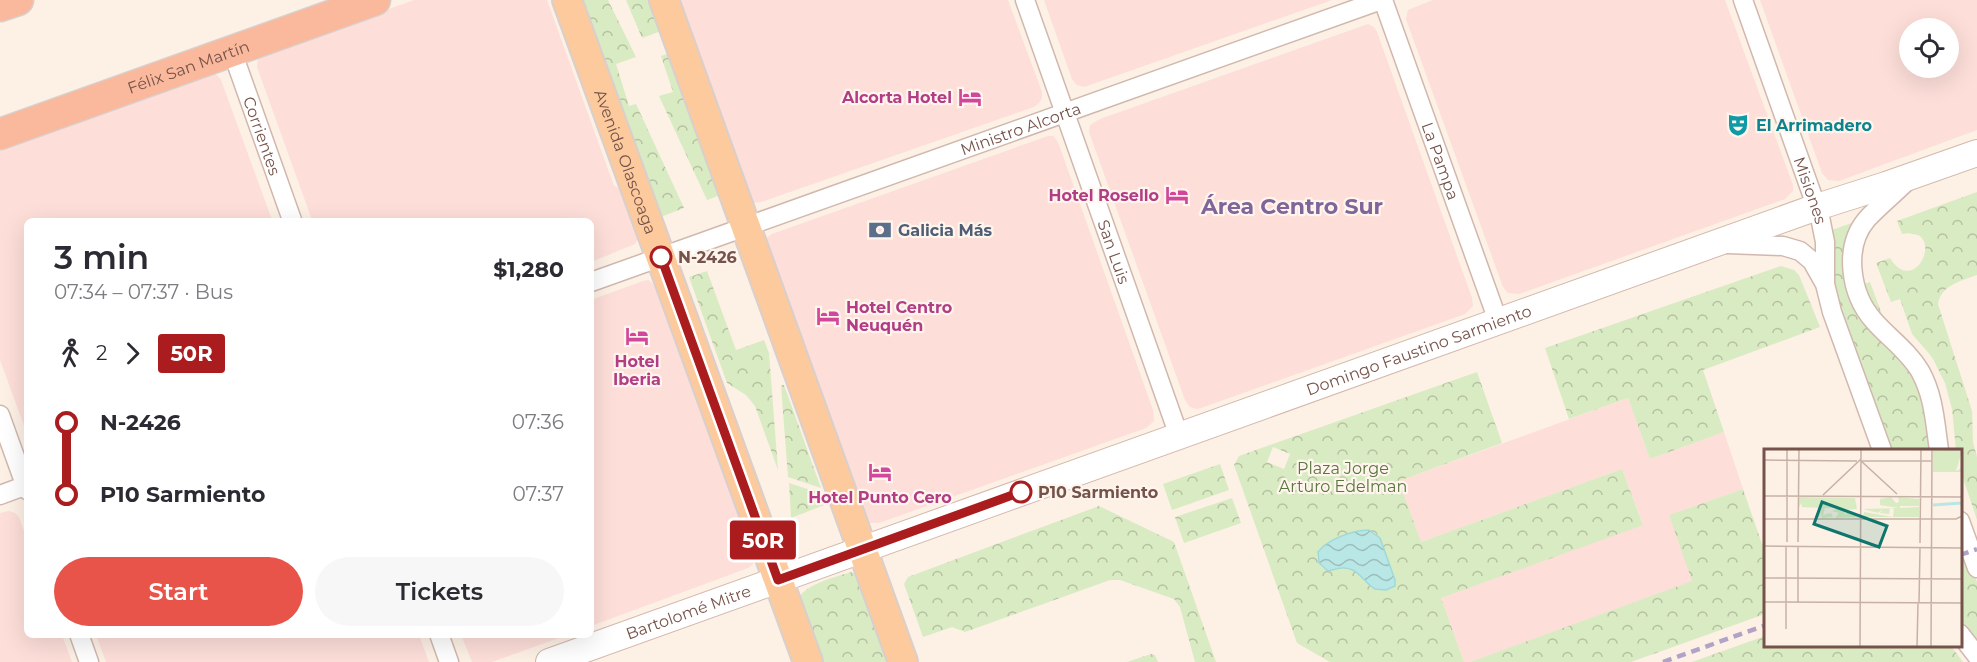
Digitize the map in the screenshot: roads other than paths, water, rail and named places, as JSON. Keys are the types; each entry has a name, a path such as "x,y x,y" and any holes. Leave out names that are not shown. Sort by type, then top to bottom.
{"highway":[{"path":"0,6 18,0"},
{"name":"Félix San Martín","path":"0,134 375,0"}],"main road":[{"name":"Avenida Olascoaga","path":"567,0 808,662"},
{"path":"664,0 903,662"},
{"name":"Domingo Faustino Sarmiento","path":"863,549 1817,207 1912,177 1977,153"},
{"name":"Bartolomé Mitre","path":"549,662 863,549"}],"street":[{"name":"San Luis","path":"1025,0 1179,436"},
{"name":"Ministro Alcorta","path":"594,281 1382,0"},
{"name":"La Pampa","path":"1382,0 1498,321"},
{"name":"Misiones","path":"1743,0 1817,207 1825,242 1825,284"},
{"name":"Corrientes","path":"232,51 291,218"},
{"path":"1912,177 1862,225 1854,244 1852,269 1859,296 1870,317 1909,356 1926,382 1933,406 1939,449"},
{"path":"1713,244 1776,245 1800,251 1812,261 1825,284 1830,305 1882,449"},
{"path":"0,415 24,481"},
{"path":"0,495 24,488"},
{"path":"1962,527 1977,568"},
{"path":"1962,637 1977,656"},
{"path":"80,638 89,662"},
{"path":"440,638 449,662"}],"water":[{"path":"1369,530 1380,538 1395,580 1395,586 1386,590 1375,589 1353,570 1343,568 1328,571 1319,563 1318,552 1334,539"}],"railway":[{"path":"1962,554 1977,549"},
{"path":"1663,662 1764,626"}],"place":[{"name":"Alcorta Hotel","path":"970,97"},
{"name":"El Arrimadero","path":"1738,125"},
{"name":"Hotel Rosello","path":"1177,195"},
{"name":"Galicia Más","path":"880,230"},
{"name":"N-2426","path":"661,257"},
{"name":"Hotel Centro Neuquén","path":"828,316"},
{"name":"Hotel Iberia","path":"637,336"},
{"name":"Hotel Punto Cero","path":"880,472"},
{"name":"P10 Sarmiento","path":"1021,492"}],"district":[{"name":"Área Centro Sur","path":"1292,206"}],"park label":[{"name":"Plaza Jorge Arturo Edelman","path":"1343,477"}]}
